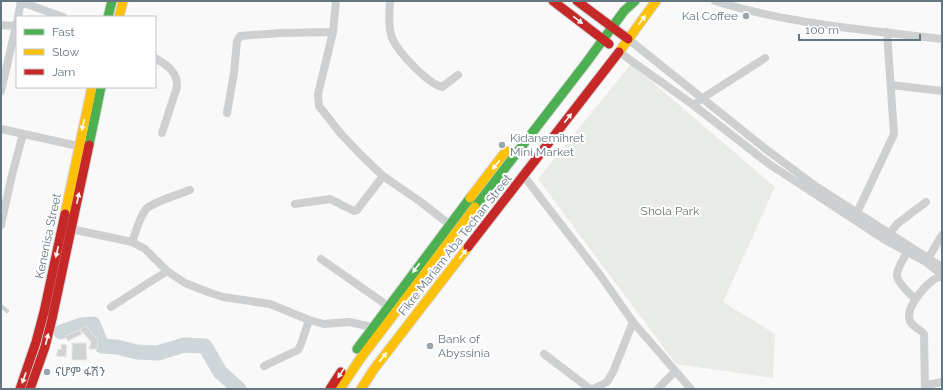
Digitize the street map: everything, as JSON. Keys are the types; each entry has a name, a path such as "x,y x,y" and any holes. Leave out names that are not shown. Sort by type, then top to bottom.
{"main road":[{"path":"108,16 112,1"},
{"path":"119,16 123,1"},
{"path":"553,1 618,52"},
{"path":"577,1 628,39"},
{"path":"624,11 628,1"},
{"name":"Fikre Mariam Aba Techan Street","path":"340,389 360,359 624,11 635,1"},
{"name":"Fikre Mariam Aba Techan Street","path":"361,389 374,369 656,1"},
{"path":"330,389 372,327 449,224 562,81 577,74"},
{"name":"Kenenisa Street","path":"20,389 36,342 44,312 78,146 92,88"},
{"name":"Kenenisa Street","path":"30,389 45,347 60,285 101,88"},
{"path":"360,359 374,369"}],"street":[{"path":"336,1 333,32 318,94 319,106 341,134 383,176 449,224"},
{"path":"390,1 392,36 403,55 437,86 442,87 458,75"},
{"path":"715,1 743,10 800,21 942,39"},
{"path":"18,16 21,2 60,16"},
{"path":"1,24 16,24"},
{"path":"1,91 16,28"},
{"path":"227,113 237,41 240,36 280,33 333,32"},
{"path":"856,216 894,134 887,32"},
{"path":"628,39 701,98 856,216"},
{"path":"618,52 692,104 769,164 942,267"},
{"path":"692,104 765,58"},
{"path":"156,59 175,73 178,80 162,133"},
{"path":"890,85 942,91"},
{"path":"1,129 78,146"},
{"path":"1,225 23,134"},
{"path":"523,175 600,275 633,322 691,389"},
{"path":"294,204 330,199 354,211 357,210 383,176"},
{"path":"132,242 146,210 152,205 190,190"},
{"path":"888,236 897,224 926,202"},
{"path":"72,229 132,242 145,249 167,271 185,283 223,297 270,304 309,320 324,324 349,322 372,327"},
{"path":"928,260 942,235"},
{"path":"888,236 907,252 928,260 942,275 934,280 915,299 910,309 910,320 912,324 924,334 925,387 942,382"},
{"path":"907,252 897,276 899,281 915,299"},
{"path":"321,259 388,306"},
{"path":"111,307 167,271"},
{"path":"264,366 298,350 309,320"},
{"path":"593,389 607,382 613,372 633,322"},
{"path":"544,354 590,389"},
{"path":"658,389 675,371"}],"lane":[{"path":"1,306 7,311"}],"green space":[{"name":"Shola Park","path":"631,64 775,187 723,302 775,334 773,378 676,364 538,179"}],"building":[{"path":"86,326 98,340 97,349 89,349 91,342 80,329"},
{"path":"79,330 82,334 68,341 65,336"},
{"path":"72,343 86,343 87,360 72,360"},
{"path":"61,344 67,345 66,357 56,356 58,349 61,350"}],"waterway":[{"path":"61,332 81,325 93,324 102,346 117,347 137,352 158,353 184,345 205,346 220,372 239,389"}],"traffic: fast":[{"path":"108,16 112,1"},
{"path":"475,207 586,63 624,11 635,1"},
{"path":"89,145 101,88"},
{"path":"357,349 470,198"}],"traffic: slow":[{"path":"119,16 123,1"},
{"path":"619,52 656,1"},
{"path":"65,214 92,88"},
{"path":"470,198 506,151"},
{"path":"340,389 360,359 475,207"},
{"path":"361,389 374,369 468,247"}],"traffic: jam":[{"path":"553,1 609,44"},
{"path":"577,1 628,39"},
{"path":"468,247 619,52"},
{"path":"30,389 45,347 52,319 89,145"},
{"path":"20,389 36,342 44,312 65,214"},
{"path":"330,389 341,372"}],"place":[{"name":"Kal Coffee","path":"746,16"},
{"name":"Kidanemihret Mini Market","path":"502,145"},
{"name":"Bank of Abyssinia","path":"430,346"},
{"name":"ናሆም ፋሽን","path":"47,372"}]}
